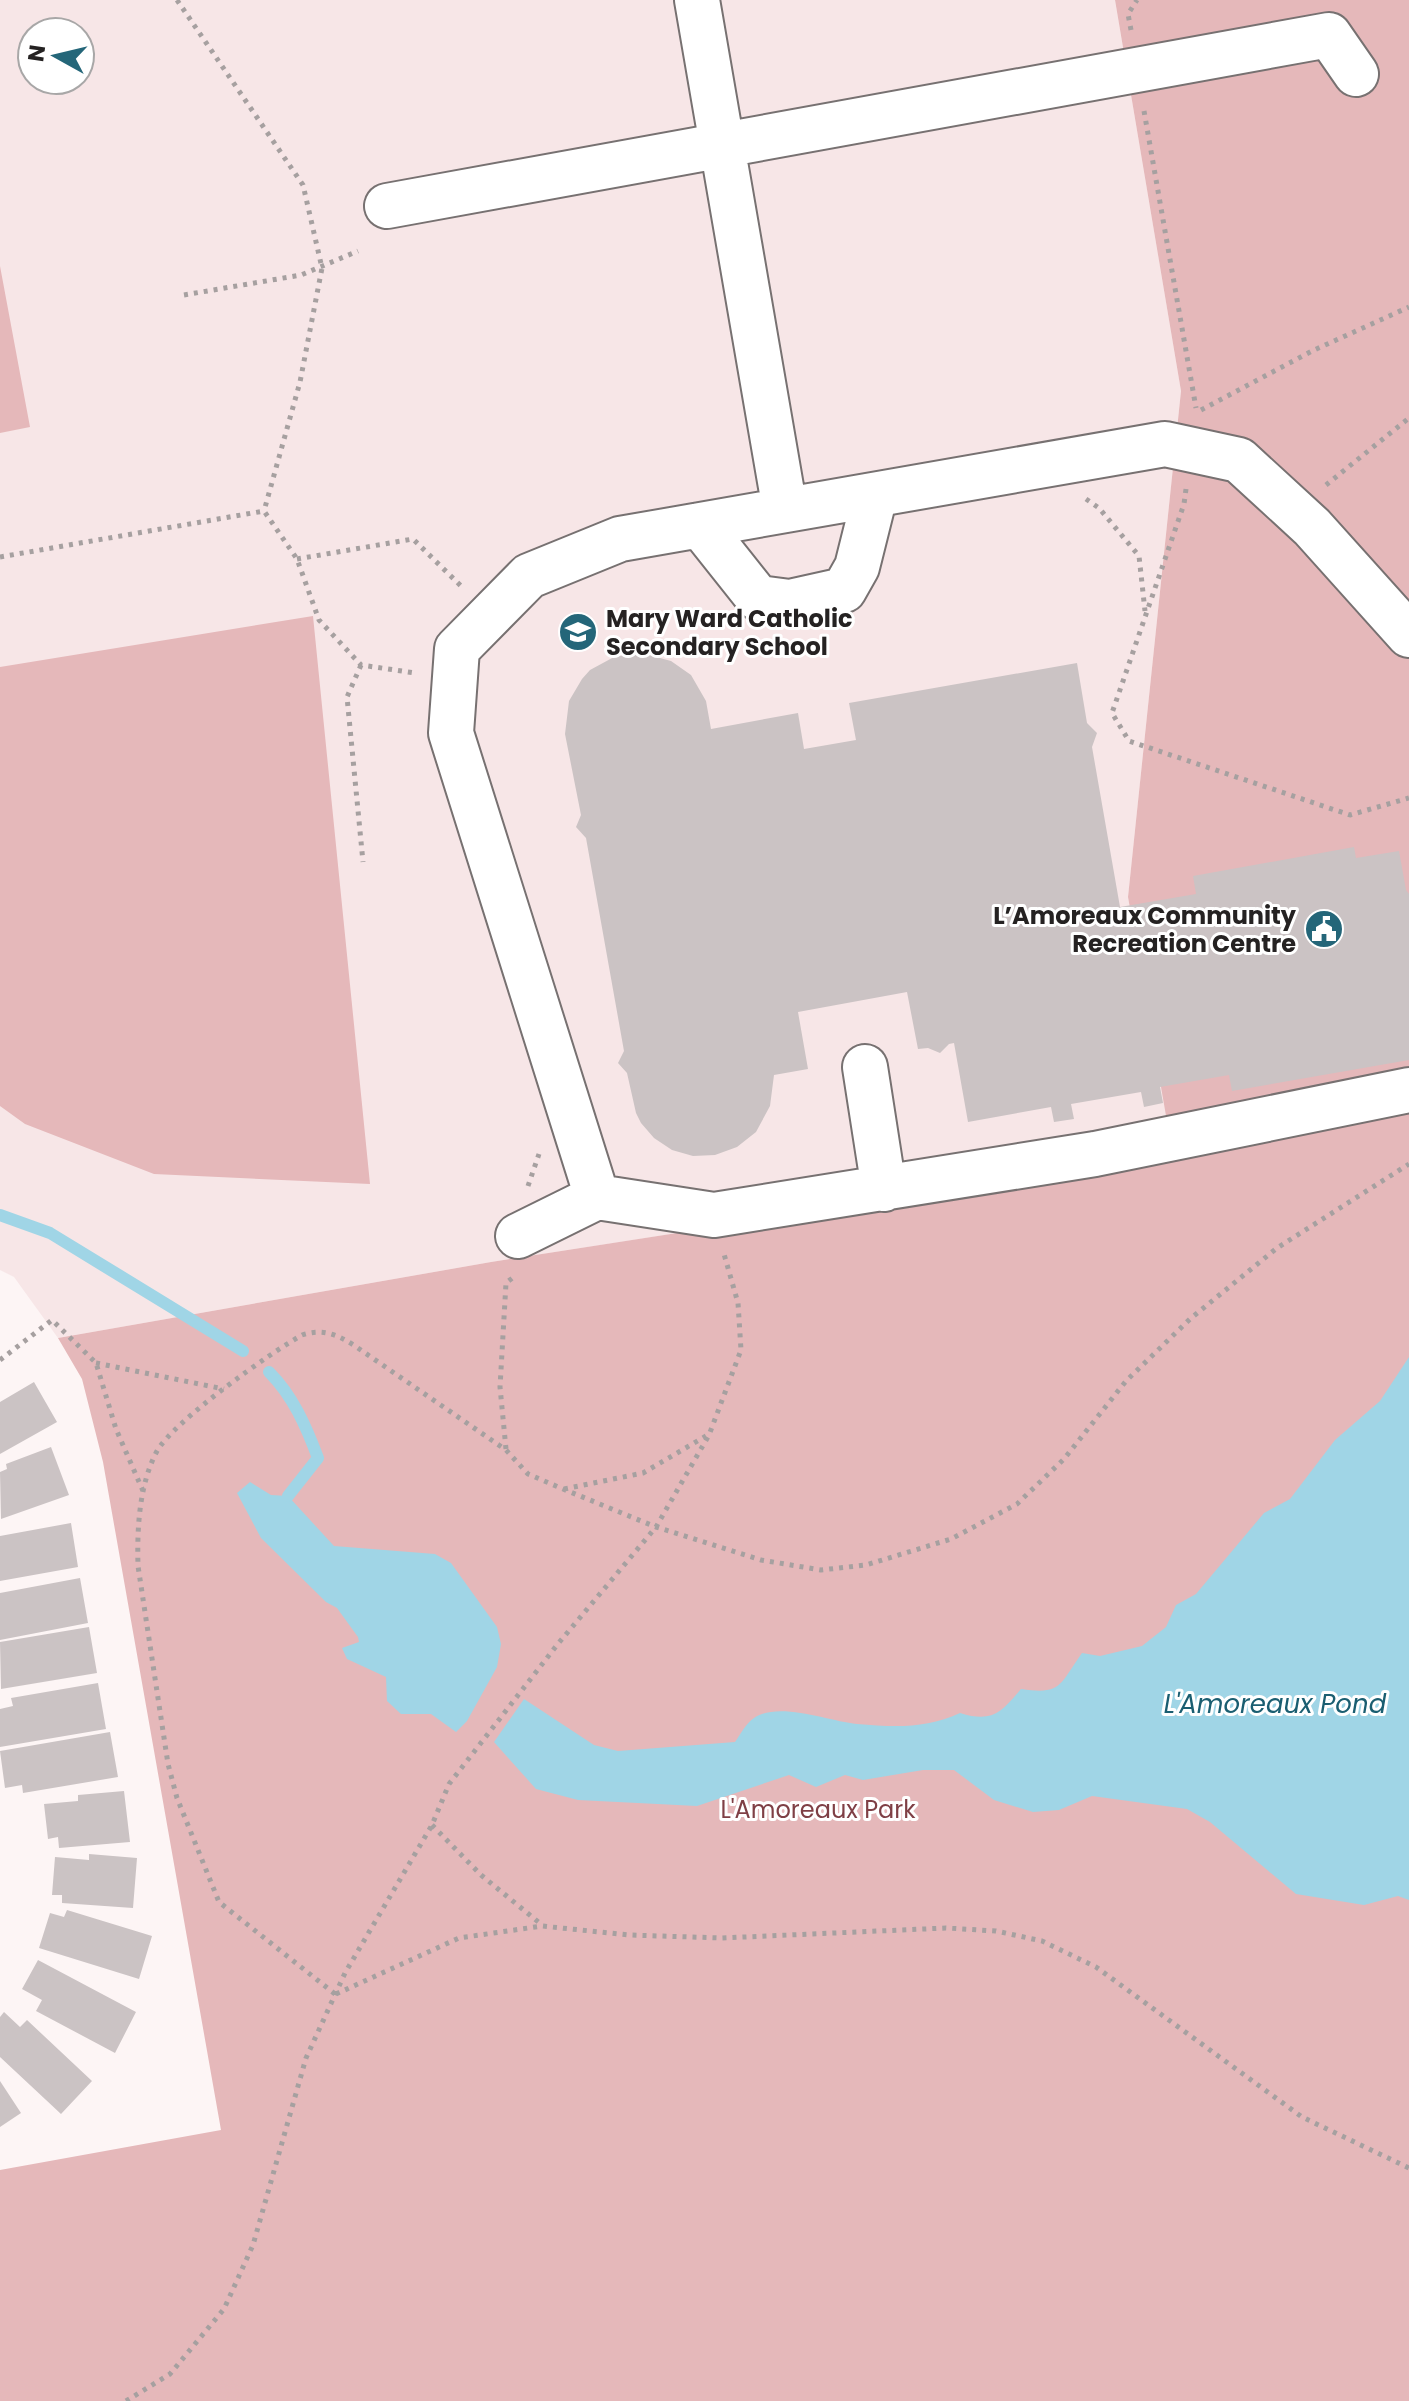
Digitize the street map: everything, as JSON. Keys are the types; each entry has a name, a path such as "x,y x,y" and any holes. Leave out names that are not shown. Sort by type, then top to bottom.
{"lane":[{"path":"697,0 785,510"},
{"path":"387,206 1329,35 1356,74"},
{"path":"597,1197 451,733 457,649 529,576 620,539 1165,444 1239,460 1294,510 1409,635"},
{"path":"700,525 758,598 790,602 844,590 857,567 875,495"},
{"path":"865,1067 884,1189"},
{"path":"513,1259 597,1197 714,1215 1095,1154 1409,1090"}],"path":[{"path":"177,0 303,185 322,268 300,382 264,511"},
{"path":"184,295 301,275 358,251"},
{"path":"1196,412 1312,351 1409,307"},
{"path":"1294,510 1409,418"},
{"path":"1036,466 1099,508 1139,556 1146,616"},
{"path":"0,557 264,511"},
{"path":"264,511 297,559 319,620 361,665 455,678"},
{"path":"297,559 413,539 490,615"},
{"path":"361,665 347,697 363,862"},
{"path":"527,1186 539,1158 539,1147"},
{"path":"335,1994 221,1904 177,1798 164,1746 138,1566 137,1542 143,1492 153,1460 167,1437 225,1389 302,1335 332,1333 506,1450 528,1474 656,1527 761,1560 821,1570 866,1565 951,1539 1017,1504 1064,1459 1126,1381 1190,1319 1265,1258 1409,1164"},
{"path":"126,2401 170,2374 224,2309 253,2245 306,2058 335,1994 432,1825 449,1784 557,1645 656,1527 709,1435 741,1350 738,1303 714,1215"},
{"path":"506,1283 513,1259"},
{"path":"506,1450 500,1387 506,1283 513,1259"},
{"path":"0,1360 52,1320 96,1363 116,1429 143,1492"},
{"path":"96,1363 225,1389"},
{"path":"563,1489 643,1473 709,1435"},
{"path":"432,1825 481,1875 542,1926"},
{"path":"335,1994 459,1938 542,1926 629,1935 722,1938 946,1928 996,1931 1042,1941 1096,1967 1302,2117 1409,2168"}],"shaded area":[{"name":"Mary Ward Catholic Secondary School","path":"0,0 1115,0 1181,391 1128,897 1174,1156 491,1262 58,1338 14,1277 0,1270"}],"green space":[{"name":"L'Amoreaux Park","path":"1115,0 1409,0 1409,2401 0,2401 0,2170 221,2130 103,1462 82,1379 58,1338 491,1262 1173,1156 1128,897 1181,391"},
{"path":"0,266 30,427 0,433"},
{"path":"313,616 370,1184 154,1174 25,1124 0,1106 0,667"}],"water":[{"name":"L'Amoreaux Pond","path":"1409,1357 1409,1900 1398,1896 1364,1905 1296,1894 1210,1822 1187,1809 1092,1796 1059,1810 1033,1812 994,1800 954,1770 923,1770 863,1780 845,1775 816,1787 789,1775 697,1806 578,1800 536,1789 494,1742 524,1699 594,1745 618,1751 735,1742 754,1718 777,1711 857,1724 897,1726 935,1722 960,1713 980,1717 995,1714 1021,1689 1045,1690 1058,1685 1082,1653 1100,1656 1142,1646 1166,1627 1176,1605 1196,1594 1264,1513 1290,1499 1335,1440 1380,1401"},
{"path":"250,1482 271,1495 288,1496 334,1546 435,1554 451,1563 497,1627 501,1644 497,1667 467,1721 456,1732 431,1714 401,1714 387,1701 386,1677 347,1659 342,1648 359,1642 358,1637 337,1608 326,1602 261,1538 237,1493"}],"building":[{"path":"638,652 671,661 691,675 706,701 711,729 798,713 804,749 856,740 849,703 1077,663 1087,723 1097,733 1092,747 1120,907 1196,894 1193,876 1354,847 1356,858 1399,851 1409,894 1409,1060 1232,1091 1229,1075 1160,1087 1163,1103 1144,1107 1141,1092 1071,1104 1074,1119 1054,1122 1051,1107 968,1122 954,1043 940,1053 928,1048 918,1049 907,992 798,1012 808,1069 774,1075 770,1106 756,1132 737,1147 715,1155 693,1156 672,1150 654,1138 641,1123 627,1073 618,1063 624,1051 586,838 576,827 581,815 565,734 569,701 590,670 614,657"},
{"path":"34,1382 57,1422 0,1454 0,1402"},
{"path":"51,1447 69,1495 1,1519 0,1472 7,1469 6,1464"},
{"path":"71,1523 78,1567 0,1581 0,1536"},
{"path":"80,1578 88,1623 0,1640 0,1593"},
{"path":"89,1627 97,1673 1,1689 0,1642"},
{"path":"98,1683 106,1729 0,1747 0,1709 13,1706 11,1698"},
{"path":"110,1732 118,1777 23,1793 22,1785 5,1788 0,1751"},
{"path":"124,1791 130,1842 59,1848 58,1837 48,1839 44,1804 78,1801 78,1795"},
{"path":"89,1854 137,1858 133,1908 62,1903 62,1895 52,1895 55,1857 89,1860"},
{"path":"67,1910 152,1936 139,1979 39,1948 50,1913 64,1917"},
{"path":"38,1960 136,2012 115,2053 36,2011 42,2000 22,1989"},
{"path":"4,2012 20,2027 27,2020 92,2081 61,2114 0,2057 0,2017"},
{"path":"0,2081 21,2113 0,2127"}],"waterway":[{"path":"0,1215 50,1233 243,1351"},
{"path":"269,1372 298,1412 318,1458 288,1496"}],"place":[{"name":"Mary Ward Catholic Secondary School","path":"578,632"},
{"name":"L’Amoreaux Community Recreation Centre","path":"1324,929"}]}
